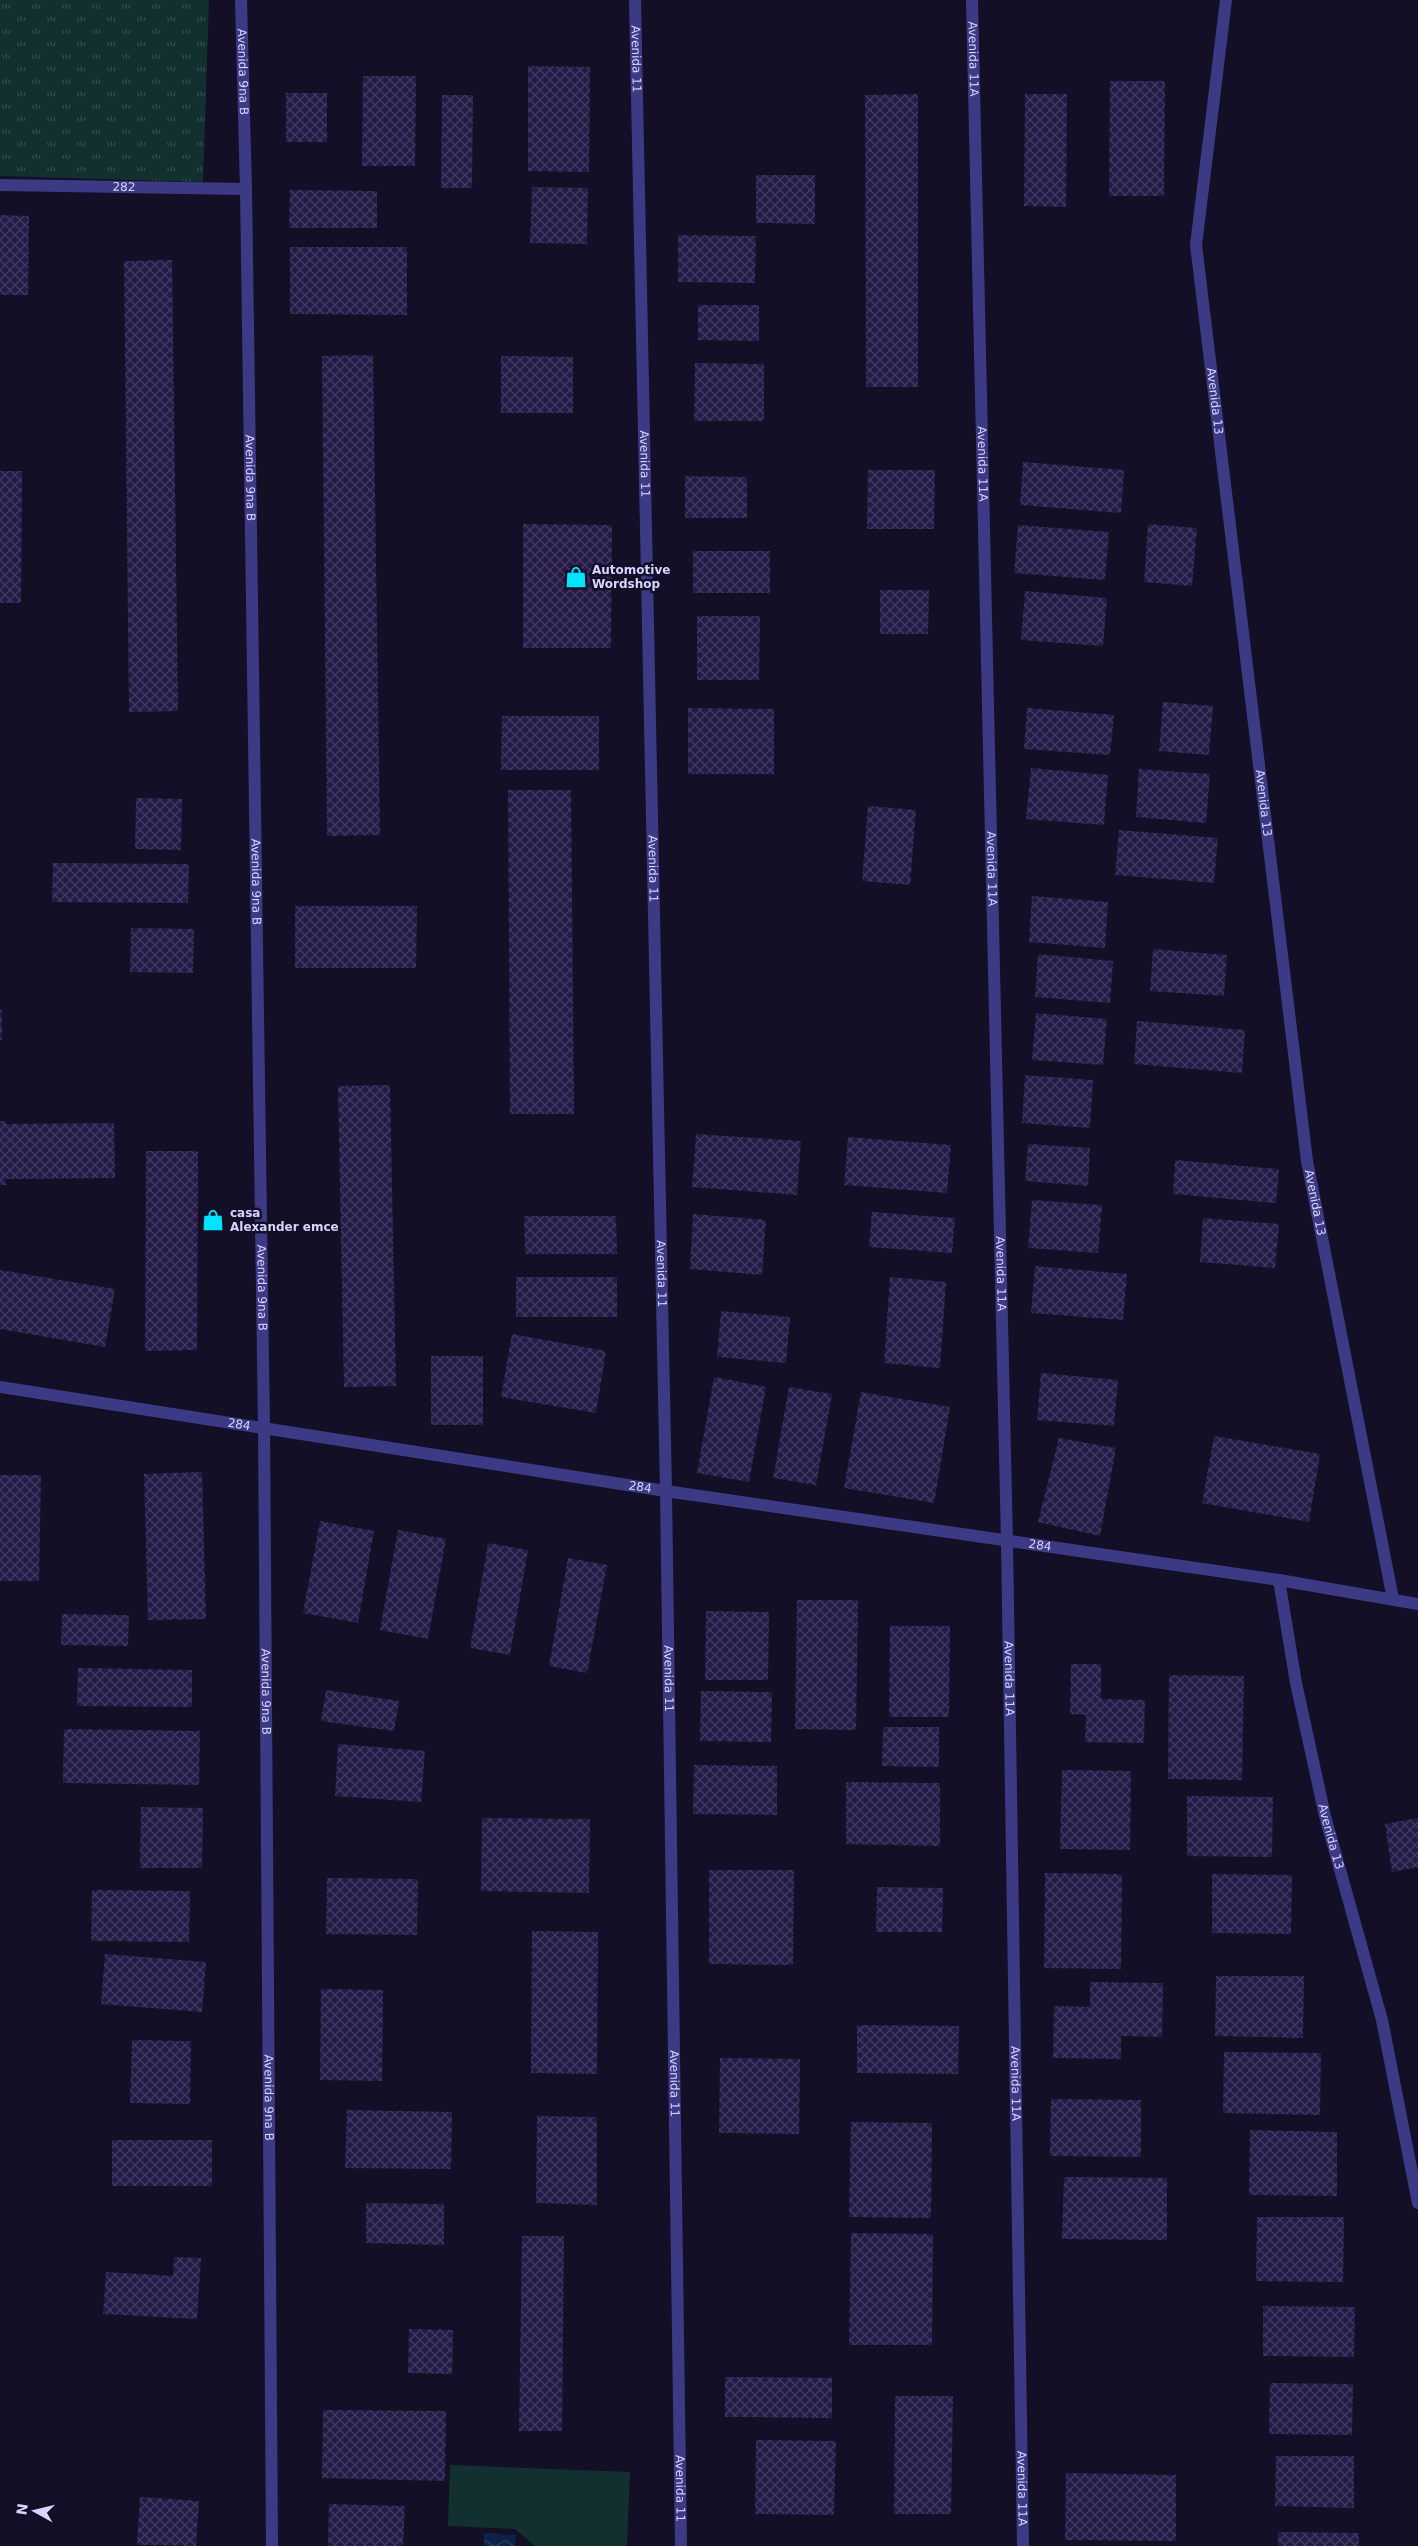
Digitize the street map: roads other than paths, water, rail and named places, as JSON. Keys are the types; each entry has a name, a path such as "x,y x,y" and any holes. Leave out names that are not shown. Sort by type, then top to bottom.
{"street":[{"name":"Avenida 9na B","path":"241,0 246,189 264,1427 272,2546"},
{"name":"Avenida 11","path":"635,0 666,1491 680,2546"},
{"name":"Avenida 11A","path":"972,0 1007,1542 1023,2546"},
{"name":"Avenida 13","path":"1226,0 1196,245 1307,1160 1393,1599"},
{"name":"282","path":"0,184 246,189"},
{"name":"284","path":"0,1387 666,1491 1007,1542 1280,1580"},
{"name":"Avenida 13","path":"1280,1580 1296,1683 1325,1816 1382,2020 1418,2203"},
{"path":"1280,1580 1418,1604"}],"water":[{"path":"484,2533 516,2535 515,2546 484,2546"}],"place":[{"name":"Automotive Wordshop","path":"576,577"},
{"name":"casa Alexander emce","path":"213,1220"}]}
